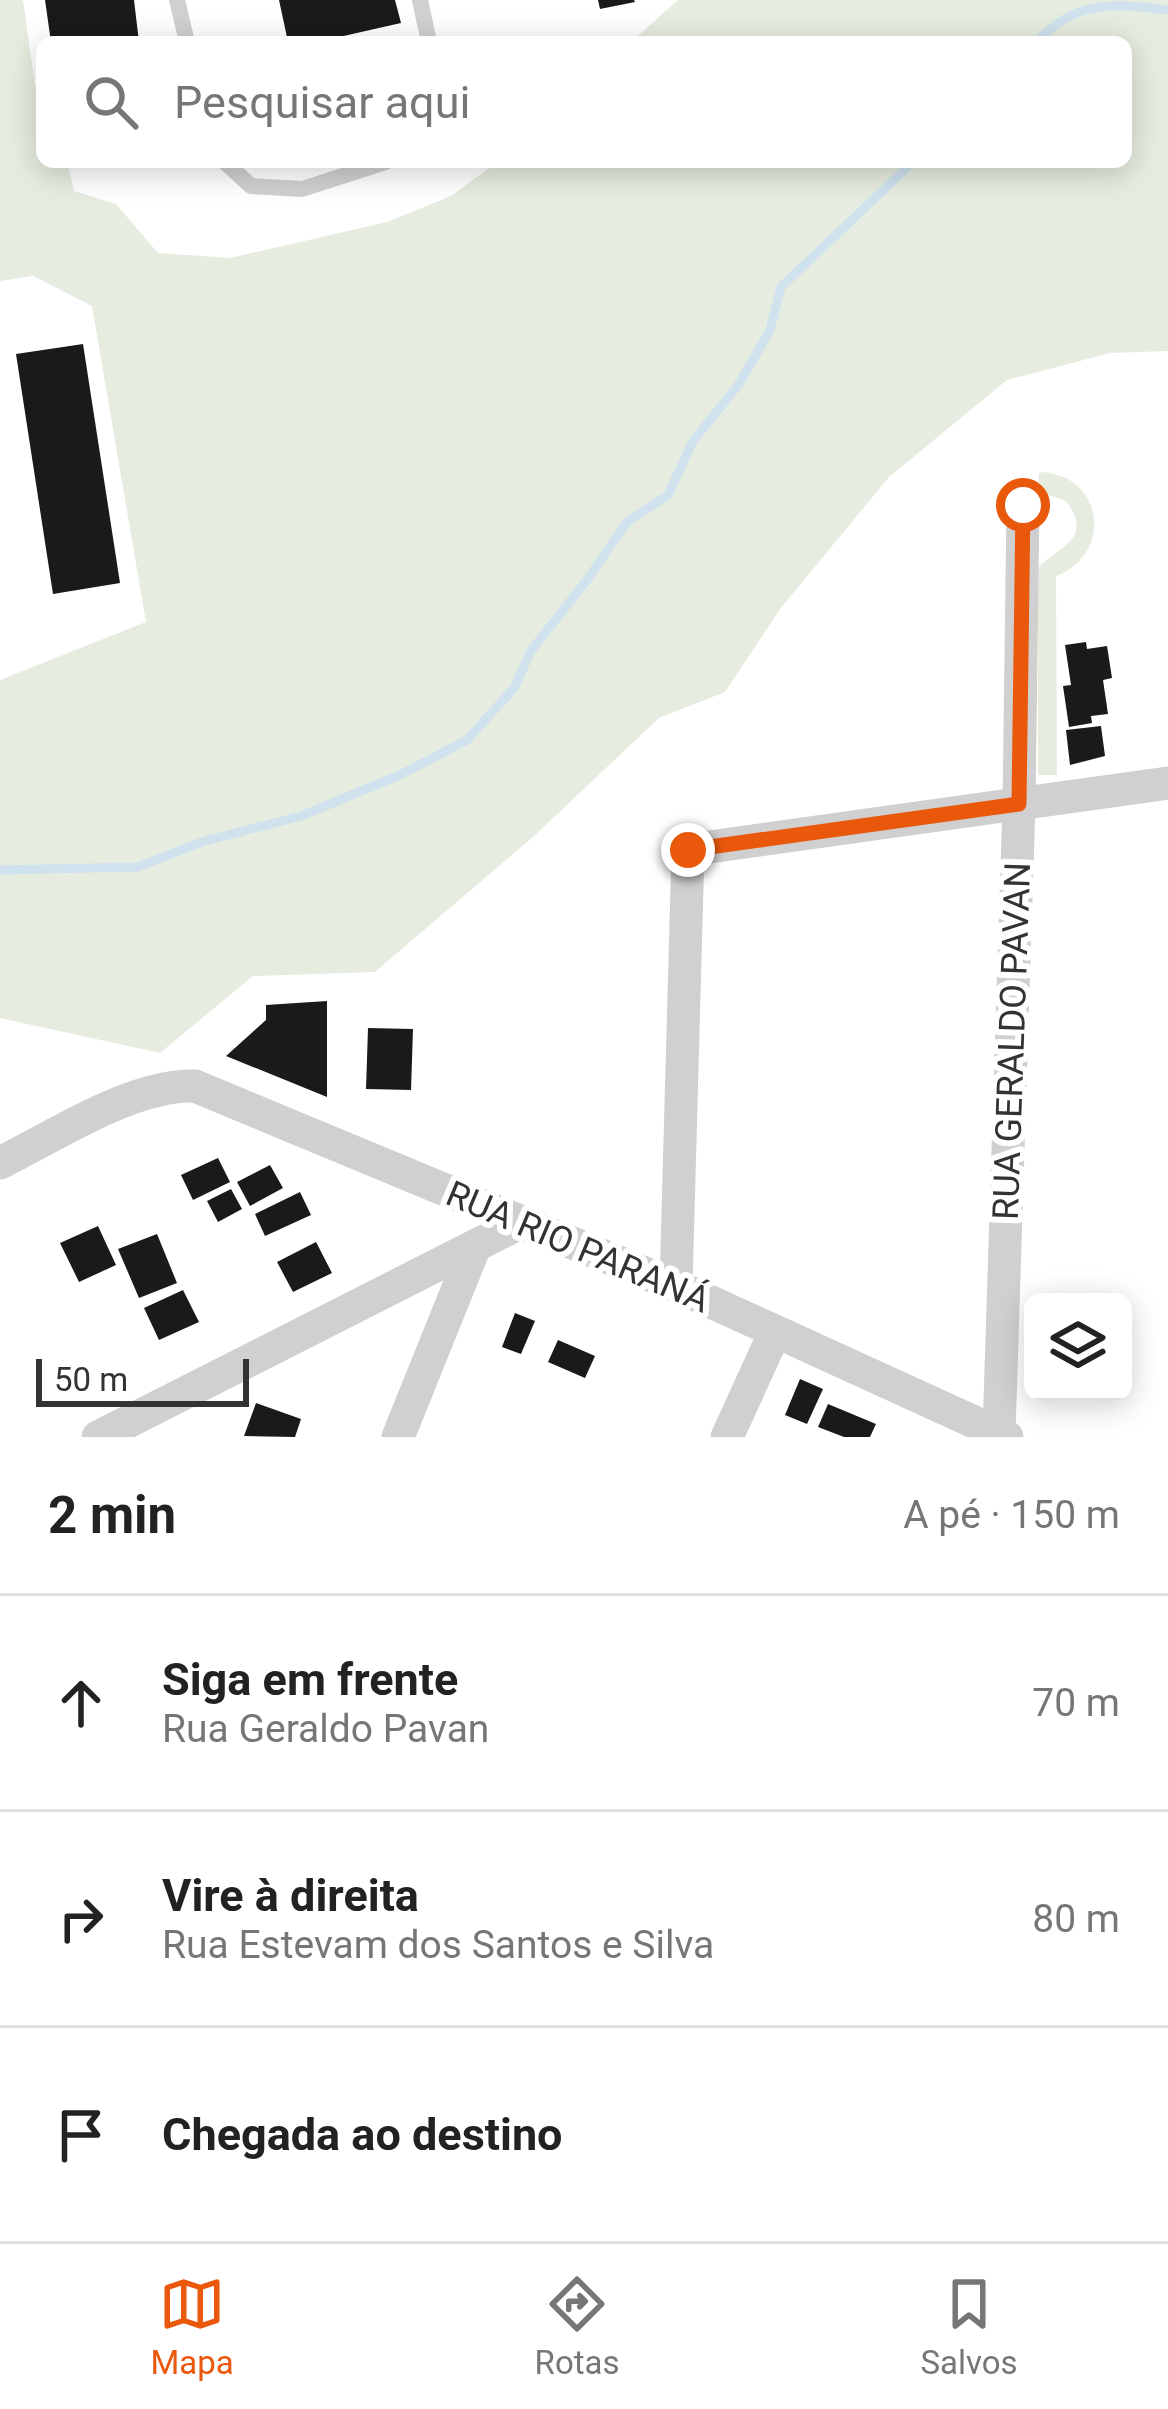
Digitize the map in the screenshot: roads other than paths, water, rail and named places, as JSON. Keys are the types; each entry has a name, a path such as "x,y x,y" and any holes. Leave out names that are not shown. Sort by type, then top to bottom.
{"street":[{"name":"RUA GERALDO PAVAN","path":"1003,1435 1023,505"},
{"path":"676,1286 688,850 1168,783"},
{"name":"RUA RIO PARANÁ","path":"0,1163 143,1093 172,1085 195,1086 676,1286 1003,1435"},
{"path":"98,1437 522,1222"},
{"path":"398,1437 475,1246"},
{"path":"727,1437 774,1334"}],"lane":[{"path":"177,0 186,36"},
{"path":"420,0 428,36"},
{"path":"232,168 251,186 302,189 367,168"}],"waterway":[{"path":"1043,36 1065,18 1096,8 1168,10"},
{"path":"0,870 137,867 205,841 301,816 400,775 467,740 515,687 530,652 627,522 668,495 693,441 739,384 770,330 781,287 907,168"}]}
